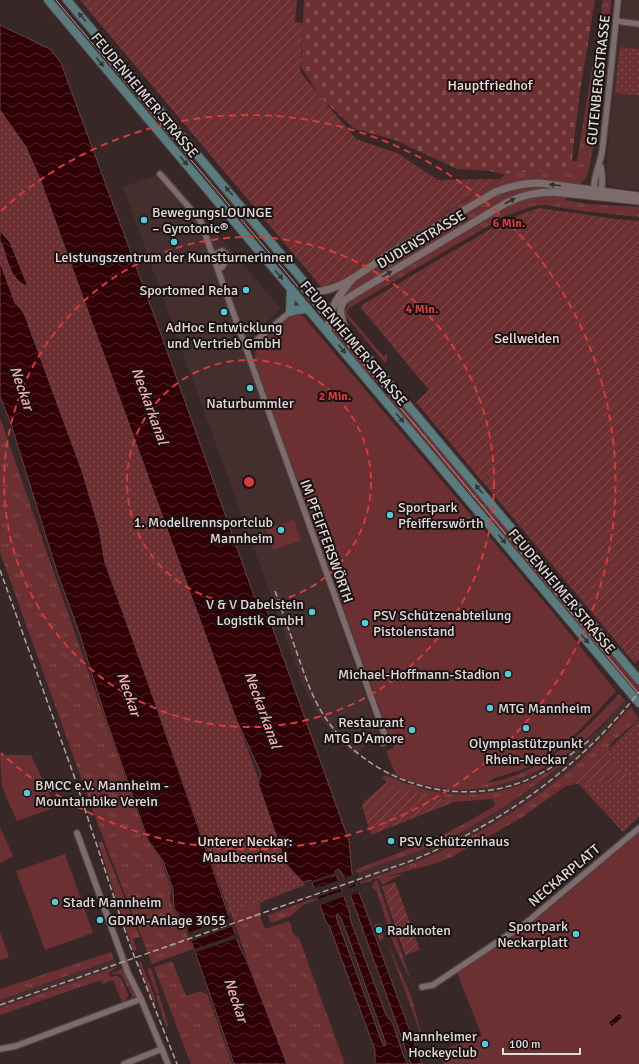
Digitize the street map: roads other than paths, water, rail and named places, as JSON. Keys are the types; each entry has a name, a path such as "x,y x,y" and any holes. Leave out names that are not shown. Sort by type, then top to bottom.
{"main road":[{"name":"FEUDENHEIMER STRASSE","path":"48,0 639,703"},
{"name":"FEUDENHEIMER STRASSE","path":"67,0 639,680"},
{"path":"255,245 261,238 272,243"},
{"path":"291,289 290,312 308,309"},
{"path":"375,388 387,392 392,386"}],"street":[{"name":"GUTENBERGSTRASSE","path":"597,197 598,190 595,181 600,163 618,0"},
{"path":"616,21 639,24"},
{"name":"IM PFEIFFERSWÖRTH","path":"160,174 200,220 384,733 383,744"},
{"name":"DUDENSTRASSE","path":"313,292 331,289 354,277 388,255 495,192 511,186 540,183 639,196"},
{"name":"DUDENSTRASSE","path":"346,332 340,314 342,303 346,299 518,197 542,192 639,201"},
{"path":"213,255 222,251 226,254 227,259 222,267 218,269"},
{"name":"DUDENSTRASSE","path":"330,312 337,299 354,277"},
{"path":"246,347 252,345 290,312"},
{"path":"328,333 330,312"},
{"name":"NECKARPLATT","path":"422,987 432,985 526,923 639,828"},
{"path":"77,833 128,973 141,999 168,1064"},
{"path":"0,1049 16,1046 141,999"},
{"path":"124,1064 162,1049"}],"water":[{"name":"Neckarkanal","path":"0,25 50,49 61,63 165,345 254,596 257,600 263,601 349,841 352,873 422,1064 411,1064 344,877 339,869 335,871 350,914 350,919 386,1015 393,1024 404,1057 408,1064 375,1064 375,1050 311,880 303,882 286,864 258,783 261,776 260,771 236,719 40,179 26,147 0,110","holes":["337,914 340,916 386,1044 385,1046 383,1045 336,917"]},
{"path":"0,231 10,242 27,284 26,286 16,279 10,268 0,241"},
{"name":"Neckar","path":"0,262 15,303 24,313 82,471 99,528 105,563 240,948 246,959 287,1064 234,1064 186,926 174,908 173,889 163,861 148,840 106,719 79,632 58,575 11,424 0,396"},
{"path":"619,1013 623,1017 612,1027 608,1023"}],"tram line":[{"path":"56,0 414,424 639,694"}],"railway":[{"path":"0,570 73,773 129,943 177,1064"},
{"path":"275,591 312,694 323,714 340,736 360,755 383,770 408,782 435,789 462,792 489,790 516,784 546,771 565,759 591,739"},
{"path":"0,1005 408,862 442,848 505,813 563,770 590,746 639,692"}],"place":[{"name":"BewegungsLOUNGE – Gyrotonic®","path":"144,220"},
{"name":"Leistungszentrum der Kunstturnerinnen","path":"174,242"},
{"name":"Sportomed Reha","path":"246,290"},
{"name":"AdHoc Entwicklung und Vertrieb GmbH","path":"224,312"},
{"name":"Naturbummler","path":"250,388"},
{"name":"Sportpark Pfeifferswörth","path":"390,515"},
{"name":"1. Modellrennsportclub Mannheim","path":"281,530"},
{"name":"V & V Dabelstein Logistik GmbH","path":"312,612"},
{"name":"PSV Schützenabteilung Pistolenstand","path":"365,623"},
{"name":"Michael-Hoffmann-Stadion","path":"508,674"},
{"name":"MTG Mannheim","path":"490,708"},
{"name":"Olympiastützpunkt Rhein-Neckar","path":"526,728"},
{"name":"Restaurant MTG D'Amore","path":"412,730"},
{"name":"BMCC e.V. Mannheim - Mountainbike Verein","path":"27,793"},
{"name":"PSV Schützenhaus","path":"391,841"},
{"name":"Stadt Mannheim","path":"55,902"},
{"name":"GDRM-Anlage 3055","path":"100,920"},
{"name":"Radknoten","path":"379,930"},
{"name":"Sportpark Neckarplatt","path":"576,934"},
{"name":"Mannheimer Hockeyclub","path":"485,1044"}],"park label":[{"name":"Hauptfriedhof","path":"490,85"},
{"name":"Sellweiden","path":"527,338"},
{"name":"Unterer Neckar: Maulbeerinsel","path":"245,850"}]}
